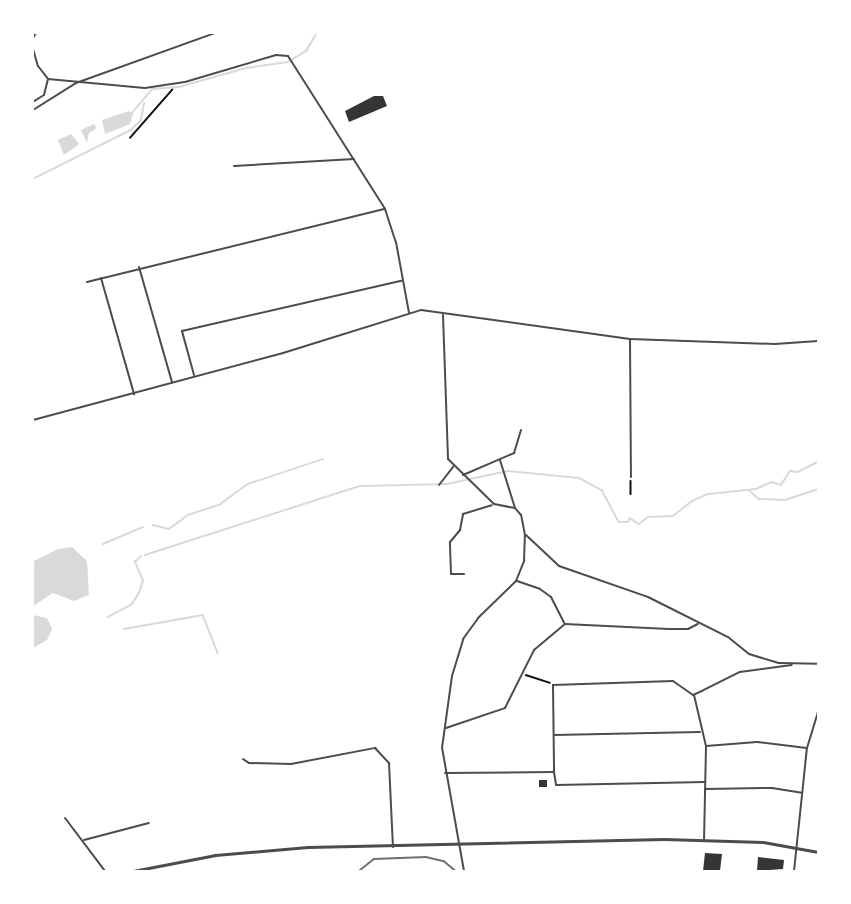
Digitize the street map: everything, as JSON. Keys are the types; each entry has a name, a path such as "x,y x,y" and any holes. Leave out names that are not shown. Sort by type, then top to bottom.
{"street":[{"path":"33,38 36,33"},
{"path":"33,110 76,83 215,33"},
{"path":"33,49 38,66 48,79 145,88 212,75 276,55 289,58 385,209 396,242 401,281 409,313"},
{"path":"33,102 44,95 48,79"},
{"path":"234,166 355,159"},
{"path":"87,282 139,267 385,209"},
{"path":"139,267 172,382"},
{"path":"101,278 134,394"},
{"path":"194,375 182,331 401,281"},
{"path":"33,420 283,353 409,313 433,310 443,315 453,314 630,339 775,344 818,341"},
{"path":"443,315 448,450 453,467 494,504"},
{"path":"630,339 631,477"},
{"path":"463,475 514,453 521,430"},
{"path":"464,871 445,773 444,728 456,655 463,639 478,618 516,581 524,561 525,535 521,515 515,508 500,460"},
{"path":"439,485 453,467"},
{"path":"464,574 451,574 450,542 460,530 463,514 494,504 515,508"},
{"path":"525,535 559,566 629,589 728,637 749,654 792,665 818,664"},
{"path":"516,581 540,589 551,597 565,624"},
{"path":"444,728 505,708 534,650 565,624 669,629 698,624"},
{"path":"704,840 706,746 700,732 693,695 673,681 553,685 556,785 705,782"},
{"path":"693,695 702,691"},
{"path":"794,871 807,748 818,712"},
{"path":"554,735 700,732"},
{"path":"706,746 757,742 807,748"},
{"path":"243,759 249,763 291,764 375,748 389,763 393,847"},
{"path":"445,773 554,772"},
{"path":"705,789 772,788 802,793"},
{"path":"65,818 84,840 105,871"},
{"path":"84,840 149,823"},
{"path":"134,871 255,850 459,844 704,840 796,846 818,852"}],"lane":[{"path":"702,691 740,672 792,665"}],"path":[{"path":"130,138 172,90"},
{"path":"631,477 631,494"},
{"path":"521,673 553,685"}],"shaded area":[{"path":"129,111 133,114 130,124 105,134 102,120"},
{"path":"94,124 97,128 89,133 87,143 81,130"},
{"path":"71,134 79,144 64,155 58,140"},
{"path":"72,547 87,561 89,595 74,601 53,593 33,606 34,561 58,549"},
{"path":"33,615 47,618 52,629 47,640 33,648"}],"building":[{"path":"374,96 383,96 387,106 349,122 345,111"},
{"path":"539,780 547,780 547,787 539,787"},
{"path":"705,853 722,854 720,871 703,871"},
{"path":"758,857 784,860 783,869 757,871"}],"waterway":[{"path":"132,113 152,89 179,87 246,68 288,62 306,51 317,33"},
{"path":"33,179 131,130 141,120 144,103"},
{"path":"153,525 169,529 188,515 219,505 248,484 323,459"},
{"path":"145,555 360,486 447,484 508,471 579,478 602,490 619,522 628,522 630,518 639,524 648,517 673,516 692,501 708,494 756,489 772,482 781,485 790,471 798,472 818,462"},
{"path":"749,490 759,499 785,500 818,489"},
{"path":"103,544 143,527"},
{"path":"108,617 132,604 139,593 143,581 135,562 141,556"},
{"path":"124,629 203,615 218,653"}],"tram line":[{"path":"359,871 374,859 426,857 444,861 456,871"}]}
